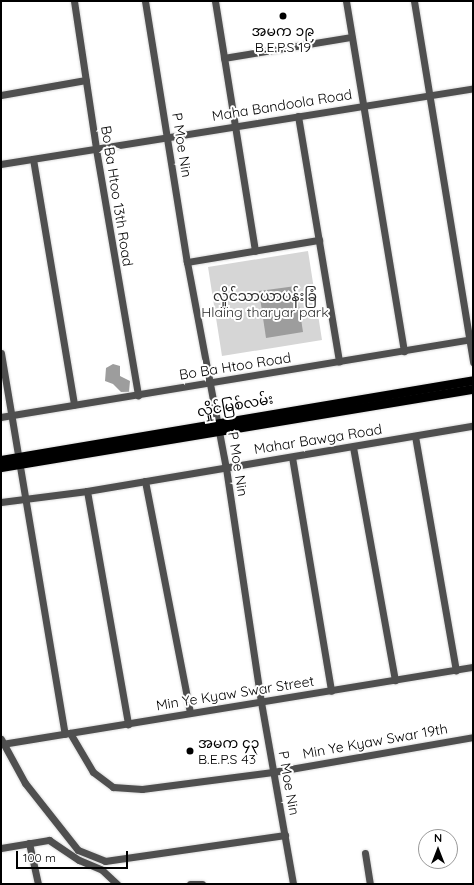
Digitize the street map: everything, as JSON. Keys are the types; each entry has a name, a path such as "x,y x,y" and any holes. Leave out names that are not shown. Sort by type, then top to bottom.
{"main road":[{"name":"လှိုင်မြစ်လမ်း","path":"218,427 473,380"},
{"name":"လှိုင်မြစ်လမ်း","path":"1,460 473,389"},
{"name":"လှိုင်မြစ်လမ်း","path":"1,467 20,457"}],"street":[{"name":"Bo Ba Htoo 13th Road","path":"74,1 96,149 138,395"},
{"name":"P Moe Nin","path":"145,1 168,136 187,262 208,383 226,468 261,702 294,884"},
{"path":"215,1 254,251"},
{"path":"346,1 404,351"},
{"path":"414,1 471,340 473,362"},
{"path":"224,58 351,37"},
{"path":"1,95 86,80"},
{"name":"Maha Bandoola Road","path":"1,164 473,88"},
{"path":"298,116 339,362"},
{"path":"33,159 74,405"},
{"path":"187,262 319,240"},
{"name":"Bo Ba Htoo Road","path":"1,418 471,340"},
{"path":"1,353 20,457"},
{"name":"Mahar Bawga Road","path":"1,502 87,491 473,426"},
{"path":"415,436 456,670"},
{"path":"353,447 395,680"},
{"name":"Min Ye Kyaw Swar 19th","path":"20,457 68,733 93,772 113,788 149,789 273,772 473,737"},
{"path":"292,457 331,691"},
{"path":"145,481 190,713"},
{"path":"87,491 128,724"},
{"name":"Min Ye Kyaw Swar Street","path":"1,741 128,724 473,667"},
{"path":"1,741 25,783 78,850 105,861 285,835"},
{"path":"1,848 49,840 79,860 102,870 117,884"},
{"path":"29,843 38,884"},
{"path":"364,853 370,884"},
{"path":"190,884 202,884"}],"green space":[{"name":"လှိုင်သာယာပန်းခြံ Hlaing tharyar park","path":"308,251 322,340 222,356 208,267"}],"shaded area":[{"path":"296,286 303,332 266,338 259,291"},
{"path":"113,364 120,366 120,376 130,381 129,392 121,392 113,384 105,381 106,368"}],"place":[{"name":"အမက ၁၉ B.E.P.S 19","path":"283,16"},
{"name":"အမက ၄၃ B.E.P.S 43","path":"190,751"}]}
